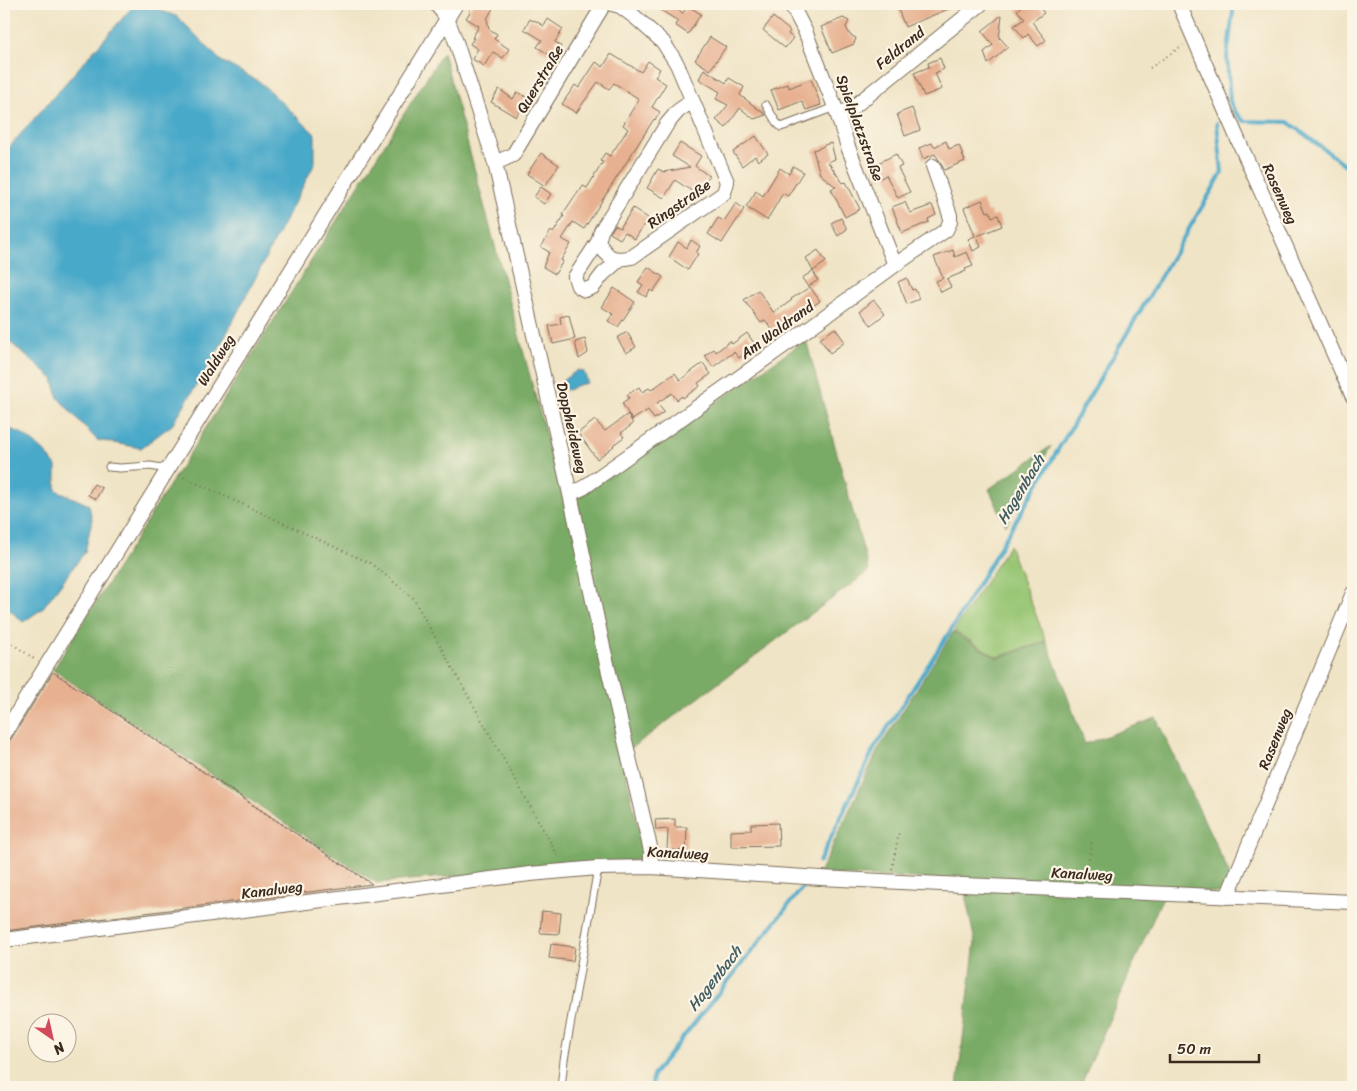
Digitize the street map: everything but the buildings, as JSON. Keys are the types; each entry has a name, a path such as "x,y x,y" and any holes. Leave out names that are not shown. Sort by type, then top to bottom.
{"street":[{"name":"Doppheideweg","path":"436,4 447,18 456,42 495,163 603,647 651,851 651,867"},
{"name":"Waldweg","path":"4,734 456,4"},
{"name":"Querstraße","path":"495,163 513,154 604,4"},
{"name":"Ringstraße","path":"612,4 620,6 635,17 663,42 677,64 728,182 724,193 632,257 619,260 603,274 593,287 585,290 578,286 575,276 598,242 600,230 667,124 678,111 692,101"},
{"name":"Spielplatzstraße","path":"791,4 805,31 836,110 848,147 895,265"},
{"name":"Feldrand","path":"836,110 851,109 981,4"},
{"name":"Rasenweg","path":"1179,4 1353,397"},
{"name":"Am Waldrand","path":"570,494 582,488 946,230 950,222 950,215 933,166"},
{"path":"598,242 606,254 619,260"},
{"name":"Rasenweg","path":"1228,897 1353,593"},
{"name":"Kanalweg","path":"4,940 520,875 598,868 651,867 1083,891 1353,902"}],"lane":[{"path":"766,106 780,127 836,110"},
{"path":"109,467 150,466 168,469"},
{"path":"561,1087 564,1060 598,868"}],"path":[{"path":"1150,68 1193,38"},
{"path":"168,469 372,564 413,598 557,854 561,871"},
{"path":"4,638 383,892"},
{"path":"889,881 899,832"},
{"path":"1083,891 1092,842"}],"green space":[{"path":"443,52 565,507 806,340 869,571 622,755 644,854 639,860 376,883 53,670"},
{"path":"1051,446 1006,525 989,489"},
{"path":"1009,545 1046,641 997,657 954,631"},
{"path":"953,632 997,658 1047,642 1085,744 1156,718 1230,875 1222,893 1168,889 1160,903 1080,1087 957,1087 975,942 962,880 819,874 878,750"}],"water":[{"path":"135,4 144,4 178,17 221,61 260,82 315,134 315,163 217,352 172,425 141,448 97,440 58,398 53,379 4,337 4,153"},
{"path":"578,370 584,372 587,383 569,390 565,389 561,383 563,380"},
{"path":"4,427 21,433 44,451 56,466 56,490 89,505 92,520 85,552 42,609 23,622 4,605"}],"waterway":[{"path":"1234,4 1227,57 1230,102 1235,112 1244,121 1288,122 1353,171"},
{"name":"Hagenbach","path":"819,862 874,749 954,625 1222,173 1217,123"},
{"name":"Hagenbach","path":"652,1087 653,1075 803,887"}]}
